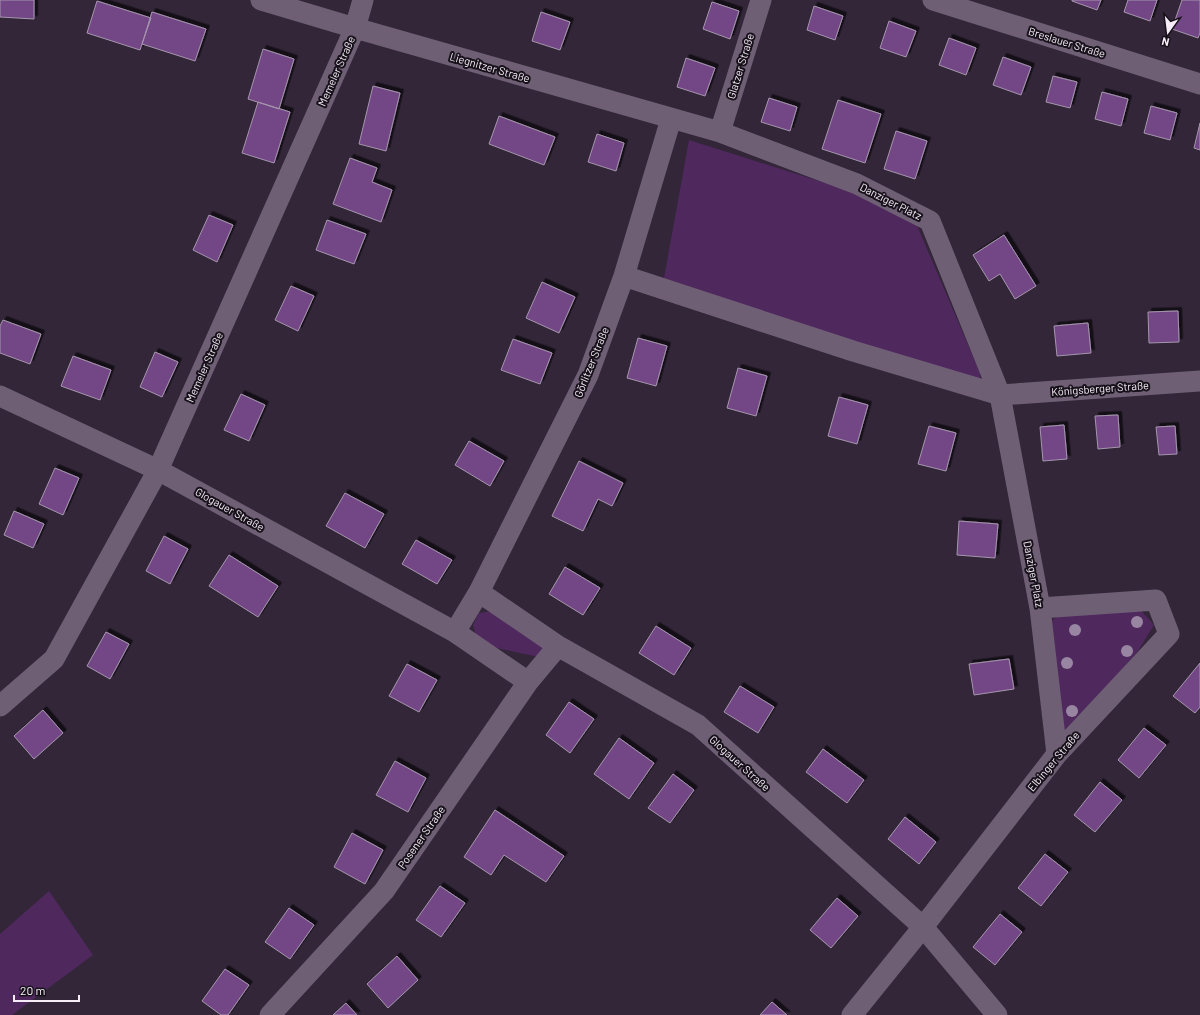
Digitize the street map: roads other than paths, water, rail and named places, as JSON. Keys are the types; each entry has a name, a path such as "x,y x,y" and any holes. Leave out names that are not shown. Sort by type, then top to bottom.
{"street":[{"name":"Liegnitzer Straße","path":"261,0 720,132"},
{"name":"Memeler Straße","path":"0,706 54,659 158,470 355,28 363,0"},
{"name":"Glatzer Straße","path":"720,132 761,0"},
{"name":"Breslauer Straße","path":"933,0 1200,84"},
{"name":"Görlitzer Straße","path":"479,592 588,375 624,276 671,119"},
{"name":"Danziger Platz","path":"720,132 857,184 930,221 1000,395 1040,608 1056,754"},
{"path":"624,276 853,351 1000,395"},
{"name":"Königsberger Straße","path":"1000,395 1200,381"},
{"name":"Glogauer Straße","path":"0,396 158,470 455,632 528,682"},
{"name":"Glogauer Straße","path":"479,592 558,646 698,724 923,927 996,1015"},
{"path":"455,632 479,592"},
{"name":"Elbinger Straße","path":"852,1015 923,927 1056,754 1169,634 1156,600 1040,608"},
{"name":"Posener Straße","path":"270,1015 384,891 528,682 558,646"}]}
